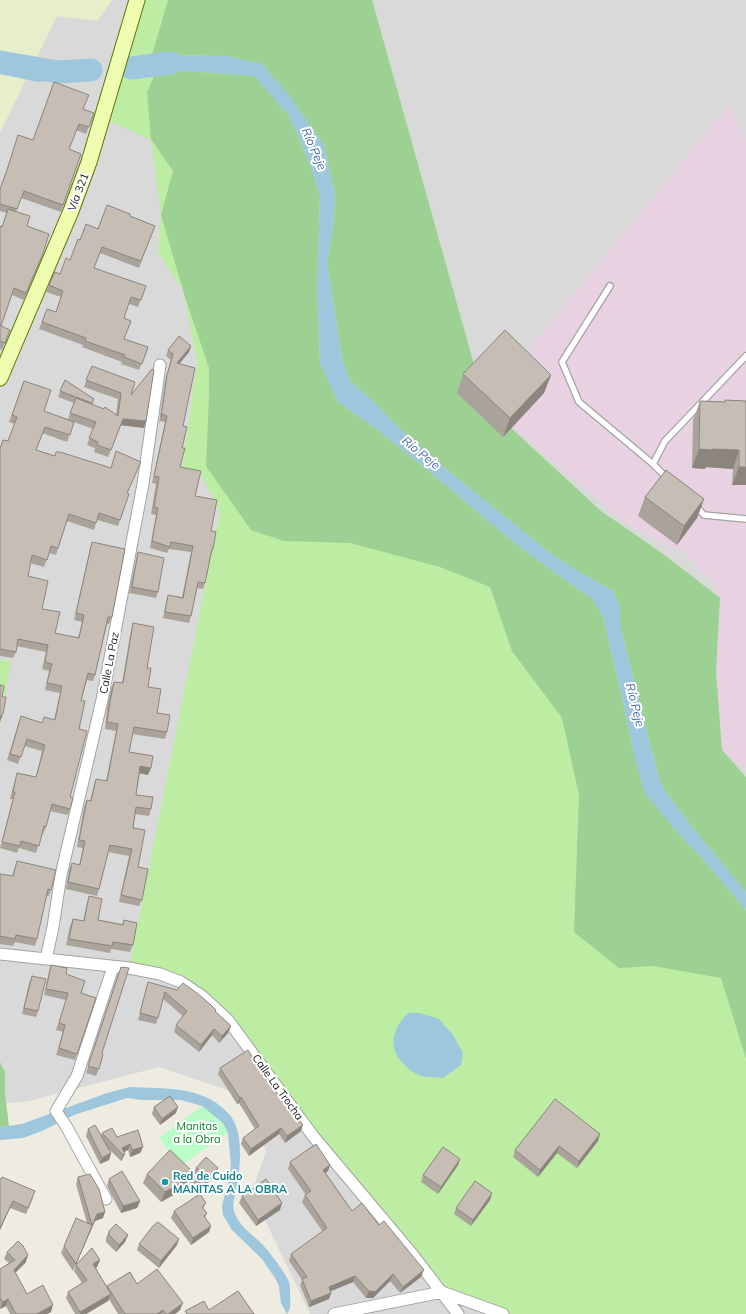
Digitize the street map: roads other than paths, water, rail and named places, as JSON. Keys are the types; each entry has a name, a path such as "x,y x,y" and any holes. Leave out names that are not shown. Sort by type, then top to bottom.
{"street":[{"name":"Vía 321","path":"0,378 71,211 89,162 137,0"},
{"name":"Calle La Paz","path":"46,959 53,927 61,875 105,685 143,484 160,365"},
{"name":"Calle La Trocha","path":"0,954 160,974 181,982 202,996 228,1020 313,1136 413,1255 458,1314"},
{"path":"106,1199 66,1126 56,1111 76,1076 113,967"},
{"path":"334,1314 442,1292 503,1314"}],"lane":[{"path":"610,286 562,362 579,402 653,464 670,481"},
{"path":"653,464 665,441 746,356"},
{"path":"693,503 704,515 746,520"}],"water":[{"path":"0,52 15,58 45,65 79,65 85,70 74,76 38,82 0,74"},
{"path":"152,55 227,56 262,64 289,95 324,146 335,194 333,229 327,261 342,359 350,381 430,456 550,553 613,591 620,607 620,626 659,778 663,788 693,828 746,892 746,910 700,856 676,831 644,792 632,746 603,616 591,598 508,538 378,430 338,402 320,364 317,288 320,197 313,173 298,135 287,113 254,76 187,71 156,72 139,66"},
{"path":"408,1013 420,1013 439,1019 453,1035 463,1053 461,1065 443,1078 421,1076 404,1064 395,1052 393,1042 397,1028"},
{"path":"130,1087 182,1090 194,1093 217,1103 233,1119 237,1128 240,1148 237,1187 233,1207 234,1211 237,1218 246,1230 268,1251 287,1277 290,1285 290,1309 287,1314 281,1303 279,1286 275,1278 262,1259 232,1230 223,1215 222,1206 231,1166 228,1133 223,1123 202,1106 181,1100 143,1100 127,1098 74,1115 42,1131 23,1138 0,1140 0,1127 22,1124 107,1093"}],"waterway":[{"name":"Río Peje","path":"0,62 58,72 91,70"},
{"name":"Río Peje","path":"131,68 171,63"}],"place":[{"name":"Red de Cuido MANITAS A LA OBRA","path":"165,1182"}],"park label":[{"name":"Manitas a la Obra","path":"197,1132"}]}
